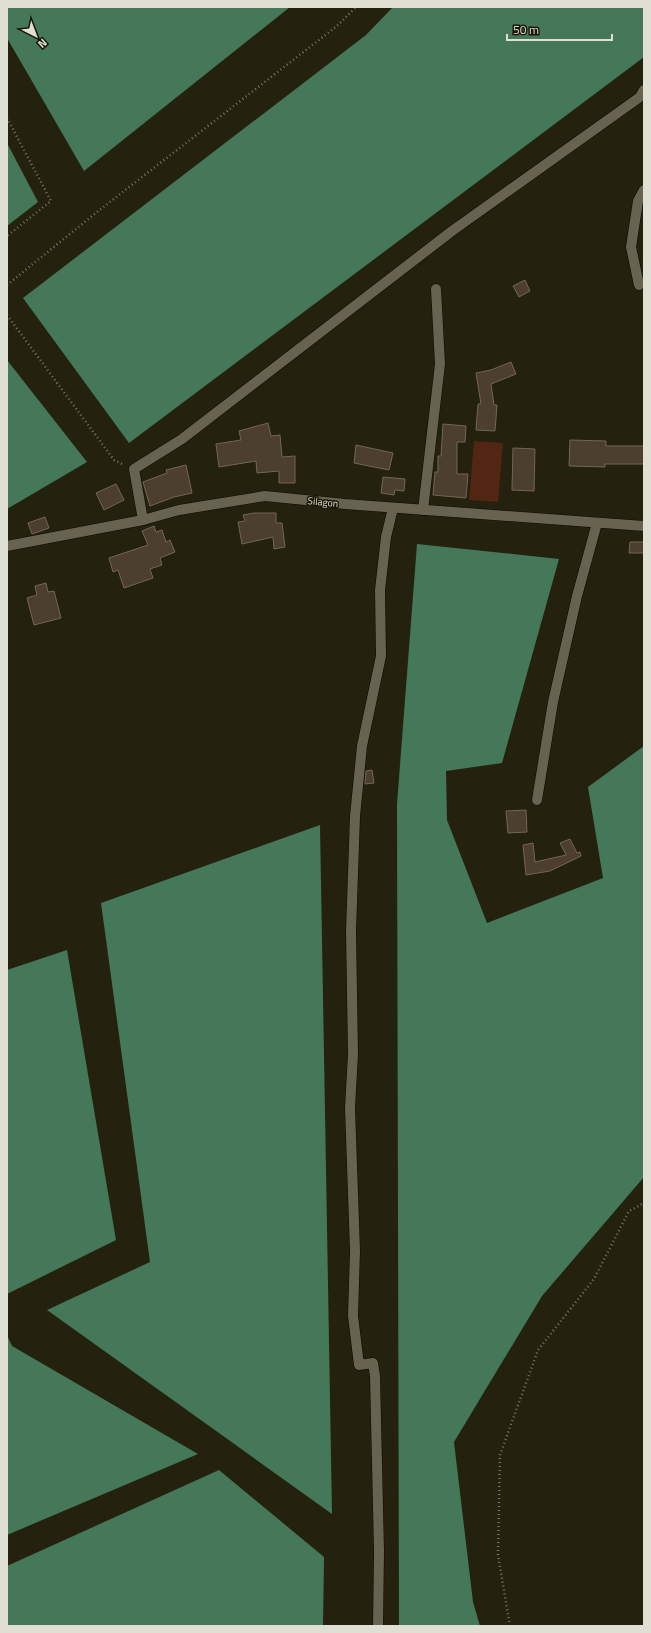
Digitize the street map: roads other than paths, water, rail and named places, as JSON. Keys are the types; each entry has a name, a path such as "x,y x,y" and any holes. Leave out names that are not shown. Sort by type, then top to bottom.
{"street":[{"path":"143,520 134,469 182,439 452,231 643,97"},
{"path":"639,284 631,247 638,201 644,190"},
{"path":"423,510 440,364 436,289"},
{"name":"Silagon","path":"7,546 143,520 179,510 265,496 393,508 644,526"},
{"path":"378,1626 379,1551 375,1376 373,1363 359,1365 353,1316 355,1251 350,1108 353,1054 351,931 355,816 362,746 381,656 380,590 386,537 393,508"},
{"path":"537,800 555,694 577,596 597,523"}]}
